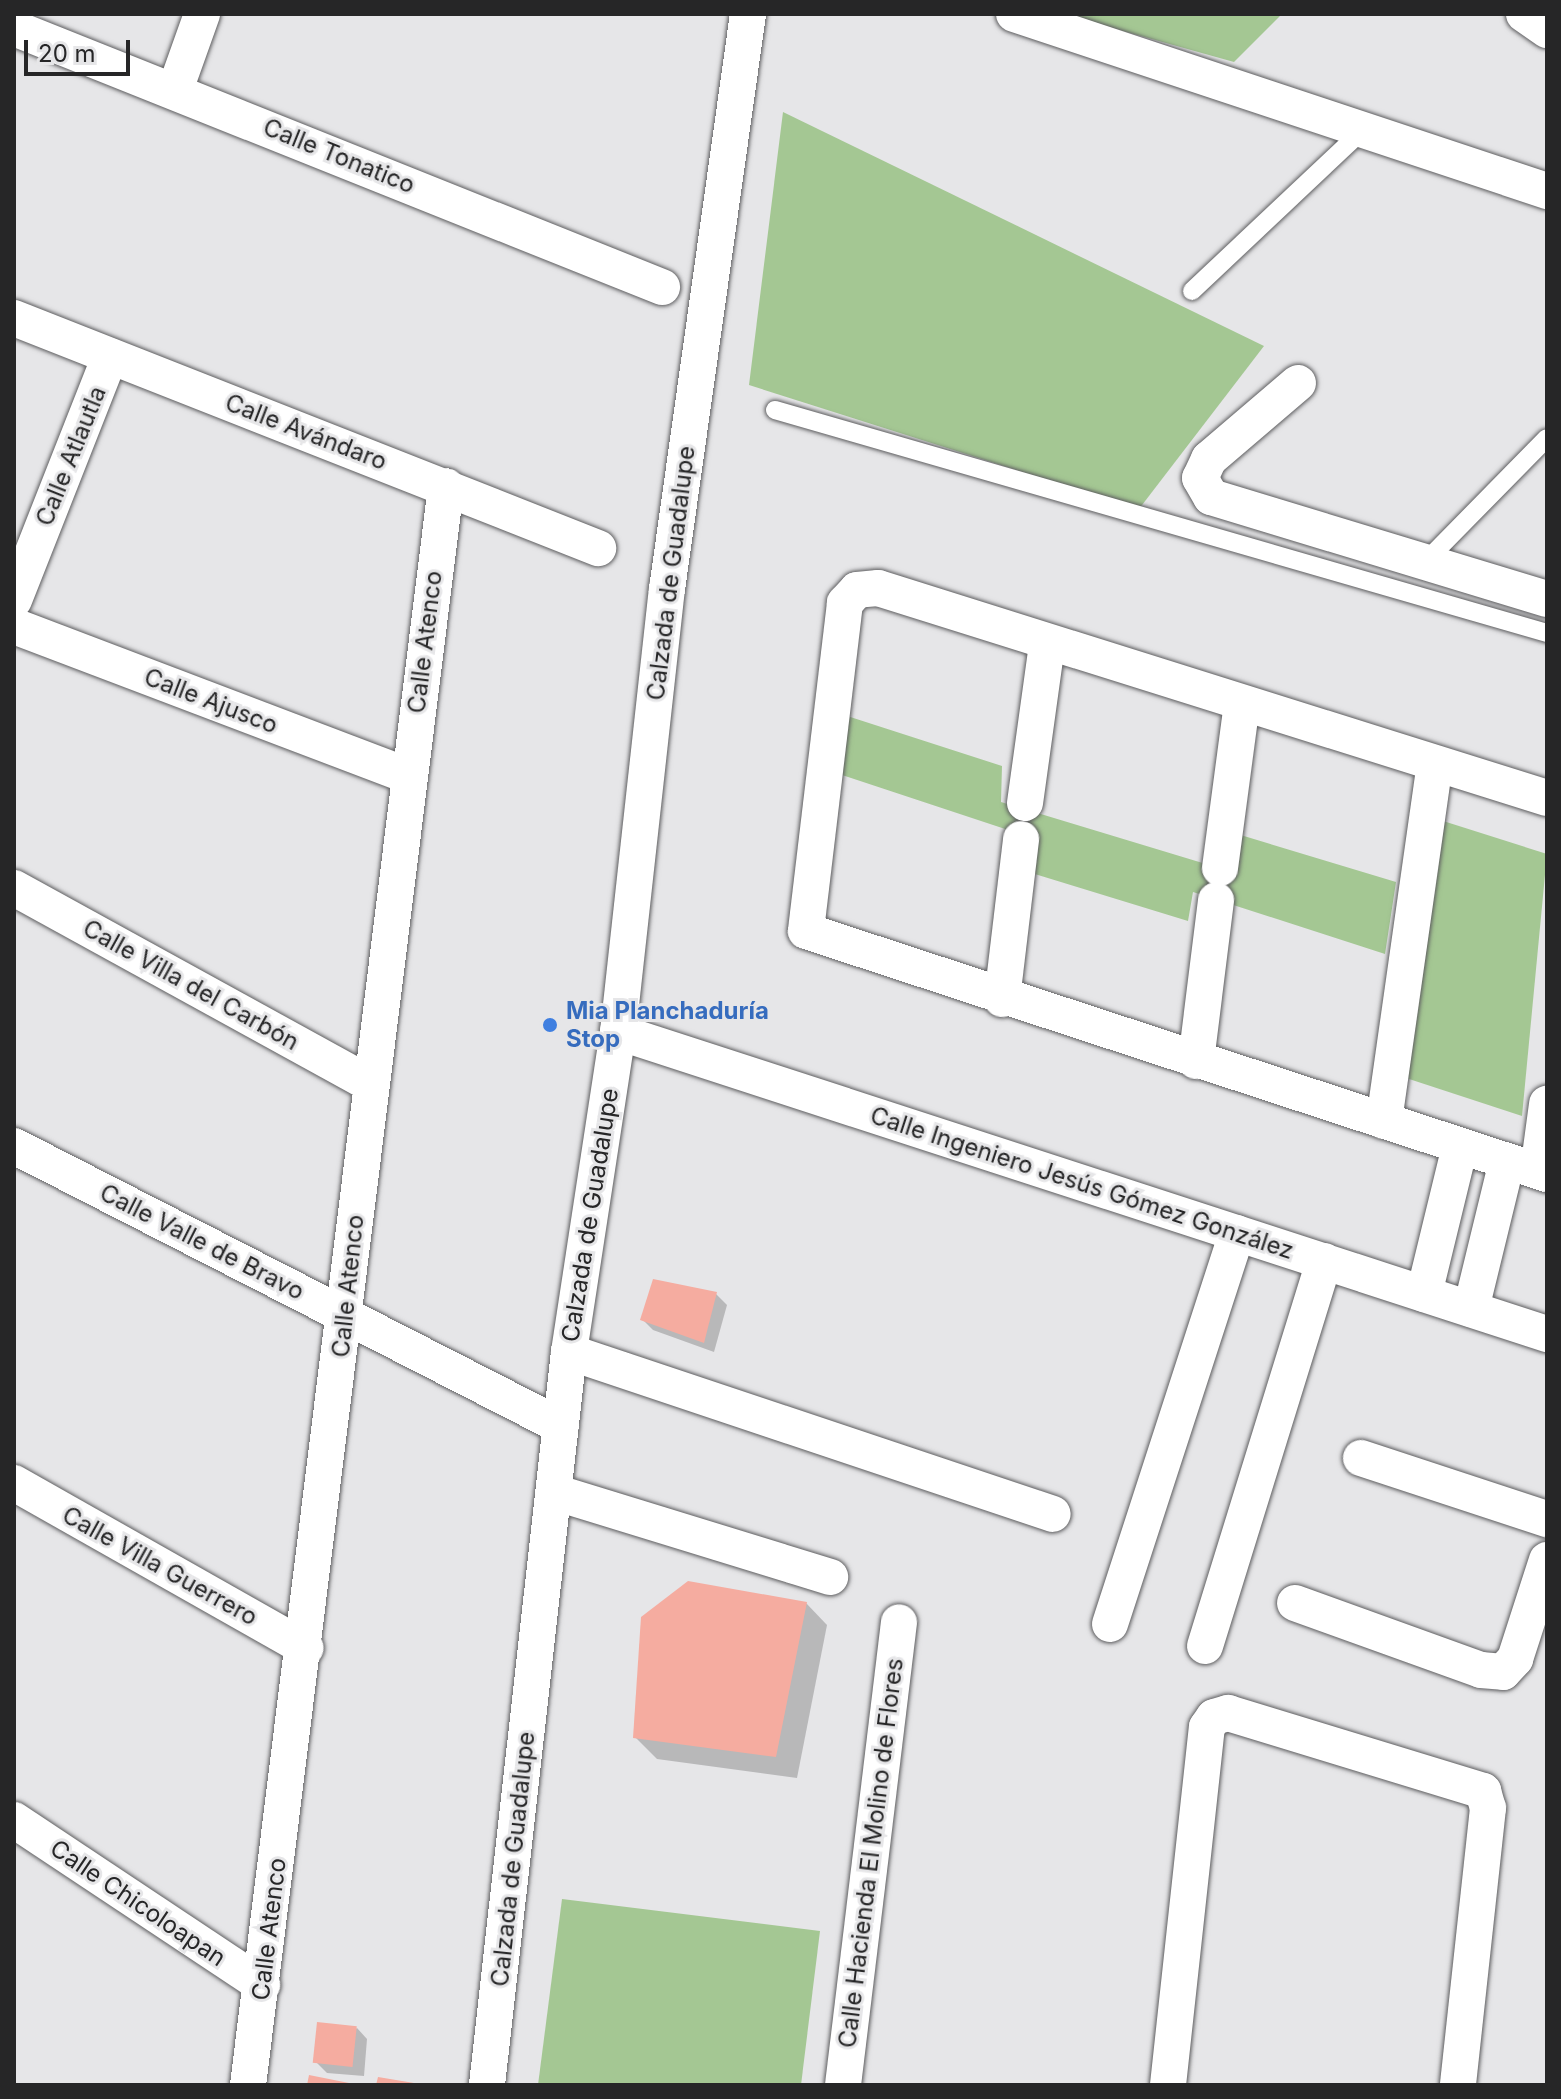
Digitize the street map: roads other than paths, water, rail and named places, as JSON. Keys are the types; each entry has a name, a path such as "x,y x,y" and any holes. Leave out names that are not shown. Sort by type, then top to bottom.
{"street":[{"path":"175,90 202,14"},
{"name":"Calzada de Guadalupe","path":"487,2085 569,1352 618,1032 667,589 748,14"},
{"path":"1014,14 1547,191"},
{"path":"1524,14 1547,30"},
{"name":"Calle Tonatico","path":"14,28 662,287"},
{"name":"Calle Avándaro","path":"14,318 598,548"},
{"name":"Calle Atlautla","path":"14,600 110,356"},
{"path":"1298,383 1209,459 1200,478 1203,488 1211,497 1547,599"},
{"name":"Calle Atenco","path":"248,2085 306,1648 369,1083 446,486"},
{"path":"1531,1168 1002,999 806,931 845,603 857,590 878,588 1047,644 1547,798"},
{"name":"Calle Ajusco","path":"14,626 408,776"},
{"path":"1025,803 1047,644"},
{"path":"1196,1061 1242,704"},
{"path":"1384,1121 1435,764"},
{"path":"1002,999 1021,839"},
{"name":"Calle Villa del Carbón","path":"14,888 369,1083"},
{"name":"Calle Ingeniero Jesús Gómez González","path":"618,1032 1547,1334"},
{"path":"1471,1309 1531,1168 1547,1104"},
{"name":"Calle Valle de Bravo","path":"14,1146 561,1426"},
{"path":"1424,1294 1460,1146"},
{"path":"1110,1624 1237,1233"},
{"path":"1205,1646 1324,1261"},
{"path":"569,1352 1053,1514"},
{"path":"1361,1458 1547,1519"},
{"name":"Calle Villa Guerrero","path":"14,1483 306,1648"},
{"path":"554,1492 830,1577"},
{"path":"1295,1603 1481,1670 1503,1672 1515,1659 1547,1560"},
{"name":"Calle Hacienda El Molino de Flores","path":"843,2085 899,1622"},
{"path":"1168,2085 1207,1727 1214,1717 1228,1713 1466,1783 1483,1791 1488,1808 1458,2085"},
{"name":"Calle Chicoloapan","path":"14,1820 262,1985"}],"lane":[{"path":"1192,291 1362,131"},
{"path":"775,410 1547,633"},
{"path":"1424,563 1547,438"}],"place":[{"name":"Mia Planchaduría Stop","path":"550,1025"}]}
